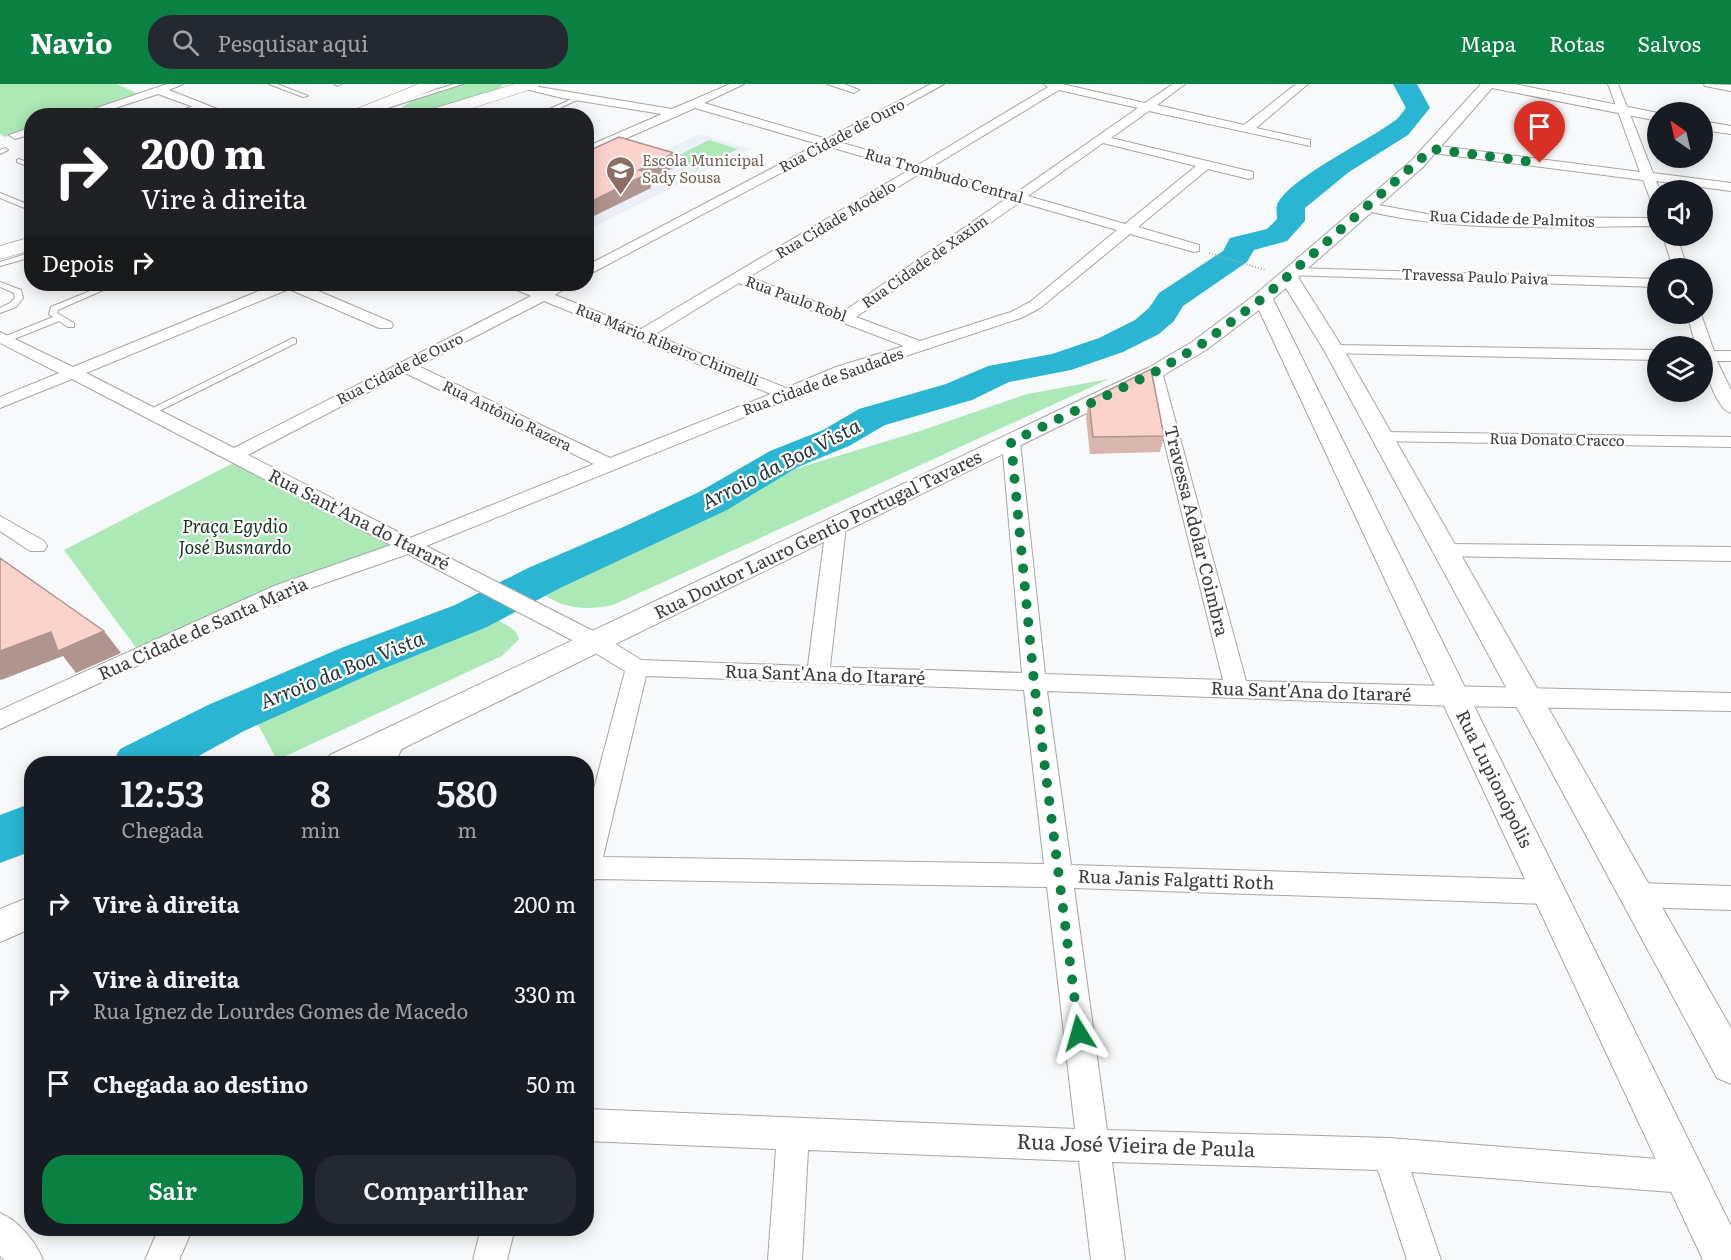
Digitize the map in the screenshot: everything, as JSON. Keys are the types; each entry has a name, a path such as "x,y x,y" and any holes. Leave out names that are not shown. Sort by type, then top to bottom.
{"main road":[{"path":"369,108 434,84"},
{"path":"483,100 507,84"},
{"path":"456,108 529,85"},
{"path":"0,238 24,230"},
{"path":"0,253 24,246"}],"street":[{"path":"594,148 740,84"},
{"path":"832,84 854,90"},
{"name":"Rua Cidade de Ouro","path":"594,268 939,84"},
{"name":"Rua Cidade de Xaxim","path":"846,317 1180,84"},
{"path":"1247,129 1304,84"},
{"name":"Rua Doutor Lauro Gentio Portugal Tavares","path":"357,756 1155,372 1199,346 1263,298 1432,149 1488,84"},
{"path":"1493,84 1647,115"},
{"path":"1613,84 1649,180"},
{"path":"1709,84 1727,86"},
{"path":"529,85 576,99 637,105 673,113"},
{"path":"1053,85 1306,143"},
{"name":"Rua Cidade Modelo","path":"644,334 922,169 1053,85"},
{"path":"102,108 168,86 209,108"},
{"path":"576,99 604,88"},
{"name":"Rua Trombudo Central","path":"694,104 1127,227 1199,250"},
{"path":"1713,127 1731,130"},
{"path":"15,135 24,132"},
{"path":"1101,139 1249,176"},
{"path":"1432,149 1731,187"},
{"name":"Rua Cidade de Saudades","path":"409,546 842,371 1016,315 1035,305 1204,165"},
{"name":"Rua Cidade de Palmitos","path":"1368,207 1427,218 1470,221 1647,222"},
{"path":"1290,274 1731,1065"},
{"name":"Travessa Paulo Paiva","path":"1290,274 1647,283"},
{"name":"Rua Paulo Robl","path":"738,278 920,346"},
{"path":"0,403 272,291"},
{"path":"305,291 385,325"},
{"name":"Rua Mário Ribeiro Chimelli","path":"531,291 644,334 786,394"},
{"name":"Rua Cidade de Ouro","path":"234,455 552,291"},
{"name":"Rua Lupionópolis","path":"1263,298 1725,1260"},
{"name":"Rua Sant'Ana do Itararé","path":"2,339 150,412 595,642 637,668 1454,697 1731,702"},
{"path":"1334,350 1647,355"},
{"path":"1713,356 1731,356"},
{"name":"Rua Antônio Razera","path":"404,366 610,465"},
{"name":"Travessa Adolar Coimbra","path":"1155,372 1237,689"},
{"path":"1713,372 1731,408"},
{"name":"Rua Donato Cracco","path":"1382,437 1731,442"},
{"path":"1011,442 1034,682 1108,1260"},
{"path":"0,522 37,546"},
{"path":"818,675 836,526"},
{"name":"Rua Cidade de Santa Maria","path":"0,720 281,591 409,546"},
{"path":"1446,551 1731,554"},
{"path":"594,842 637,668"},
{"path":"386,756 394,738"},
{"name":"Rua Janis Falgatti Roth","path":"594,870 1058,876 1548,892"},
{"path":"1637,896 1731,898"},
{"path":"0,926 24,915"},
{"name":"Rua José Vieira de Paula","path":"594,1125 1094,1146 1389,1154 1685,1177"},
{"path":"785,1260 793,1132"},
{"path":"1389,1154 1424,1260"},
{"path":"0,1230 26,1260"},
{"path":"162,1260 172,1236"},
{"path":"490,1260 496,1236"}],"lane":[{"path":"272,84 305,96"},
{"path":"383,108 460,84"},
{"path":"399,108 414,98"},
{"path":"555,108 576,99"},
{"path":"192,108 201,105"},
{"path":"20,161 24,163"},
{"path":"0,195 24,206"},
{"path":"0,264 24,256"},
{"path":"0,284 18,292 19,298 13,305 0,311"},
{"path":"71,325 53,314 54,309 96,291"},
{"path":"2,339 59,318"},
{"path":"150,412 293,341"}],"path":[{"path":"1199,250 1242,264"}],"shaded area":[{"name":"Escola Municipal Sady Sousa","path":"700,134 750,149 594,227 594,161 651,156"}],"green space":[{"path":"0,84 117,84 139,94 94,108 24,108 24,130 5,137 0,134"},
{"path":"462,84 504,84 479,100 458,108 401,108 416,98"},
{"path":"709,140 738,149 697,169 669,160"},
{"path":"1109,379 613,605 593,608 573,607 554,601 537,589 566,581 634,553 795,469 920,431 1027,394"},
{"name":"Praça Egydio José Busnardo","path":"239,460 404,546 140,653 64,550"},
{"path":"485,613 510,627 519,639 502,656 286,756 275,756 256,721 312,691"}],"building":[{"path":"619,137 674,153 639,170 649,173 594,200 594,148"},
{"path":"1151,369 1164,436 1093,437 1089,400"},
{"path":"0,558 104,631 58,651 51,632 0,651"}],"waterway":[{"name":"Arroio da Boa Vista","path":"153,756 226,718 358,660 471,616 544,578 713,501 784,459 836,438 872,417 959,392 1000,373 1059,363 1111,345 1147,327 1162,314 1170,300 1236,256 1241,244 1277,235 1291,221 1291,206 1322,178 1407,123 1418,108 1405,84"},
{"name":"Arroio da Boa Vista","path":"0,840 24,829"}],"place":[{"name":"Escola Municipal Sady Sousa","path":"621,196"}],"route":[{"path":"1079,1033 1034,682 1011,442 1155,372 1199,346 1263,298 1418,164 1432,149 1540,163"}]}
